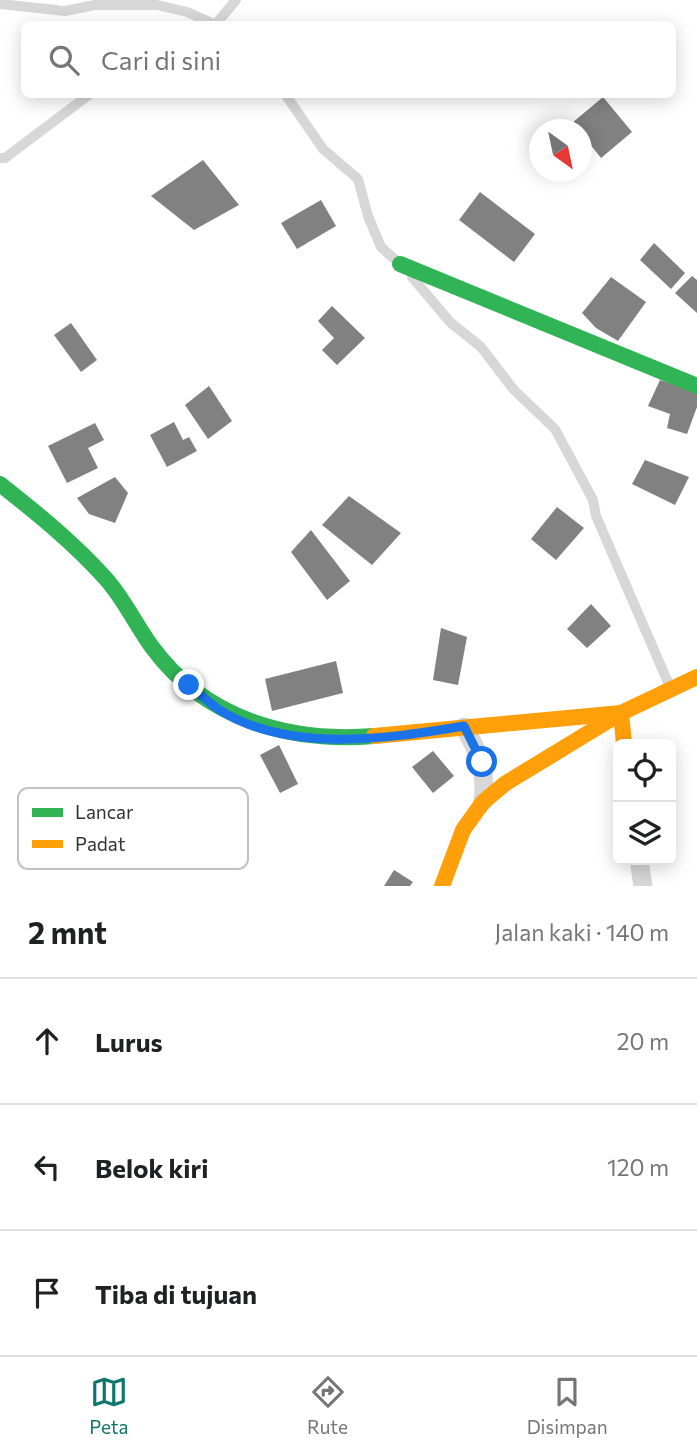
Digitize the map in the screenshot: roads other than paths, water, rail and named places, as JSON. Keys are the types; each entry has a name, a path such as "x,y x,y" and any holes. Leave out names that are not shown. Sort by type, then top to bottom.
{"street":[{"path":"400,264 697,386"},
{"path":"0,484 65,536 120,596 152,647 189,685 219,709 277,734 305,738 398,735 464,726 621,713"},
{"path":"442,886 463,830 483,802 551,753 621,713 697,677"},
{"path":"621,713 624,739"},
{"path":"464,726 482,762 486,780 483,802"},
{"path":"640,865 643,886"}],"lane":[{"path":"218,21 236,0"},
{"path":"0,4 65,11 95,5 156,5 187,12 208,21"},
{"path":"0,158 5,158 85,98"},
{"path":"288,98 323,149 358,179 368,216 381,247 400,264 450,322 481,347 514,390 555,429 593,500 596,516 671,689"}]}
